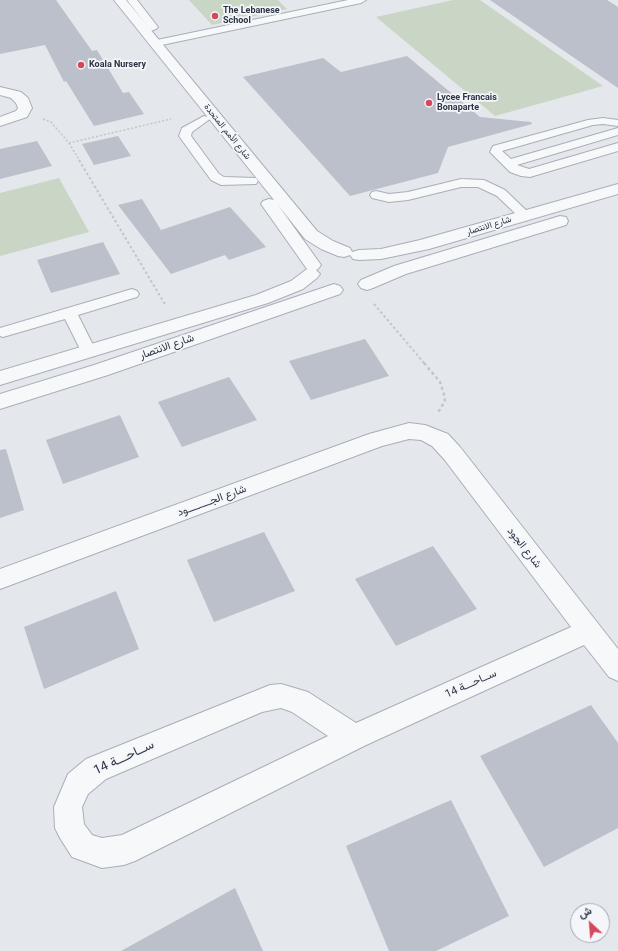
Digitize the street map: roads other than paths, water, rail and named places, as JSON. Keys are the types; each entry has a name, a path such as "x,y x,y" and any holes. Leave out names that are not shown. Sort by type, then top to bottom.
{"street":[{"name":"شارع الأمم المتحدة","path":"109,0 252,181 311,270"},
{"name":"شارع الأمم المتحدة","path":"120,0 157,43 311,235 327,245 351,253"},
{"path":"0,91 16,95 23,101 25,108 22,114 0,122"},
{"name":"شارع الانتصار","path":"351,253 381,254 423,245 618,189"},
{"name":"شارع الانتصار","path":"364,286 400,270 618,203"},
{"path":"351,253 367,260 371,265 373,272 372,278 364,286 347,290 334,290 319,284 314,280 311,270 320,257 328,254 351,253"},
{"name":"شارع الانتصار","path":"0,378 284,291 296,285 311,270"},
{"name":"شارع الانتصار","path":"0,402 101,370 334,290"},
{"name":"شارع الجــــــــود","path":"0,579 377,440 409,431 425,433"},
{"name":"شارع الجود","path":"425,433 440,440 452,453 618,669"},
{"name":"ســاحـــة 14","path":"354,737 299,701 281,696 270,697 96,769 78,784 68,807 70,828 82,847 102,853 124,850 354,737 588,631"}],"lane":[{"path":"132,0 153,27 145,30"},
{"path":"157,43 361,0"},
{"path":"201,116 186,130 185,136 215,177 221,181 252,181"},
{"path":"618,123 603,121 592,122 497,149 496,152 519,172 530,173 618,147"},
{"path":"504,160 618,131"},
{"path":"376,195 389,198 408,196 461,183 480,183 501,193 525,215"},
{"path":"3,332 132,294"},
{"path":"69,312 88,352"}],"place":[{"name":"The Lebanese School","path":"215,16"},
{"name":"Koala Nursery","path":"81,65"},
{"name":"Lycee Francais Bonaparte","path":"429,103"}]}
